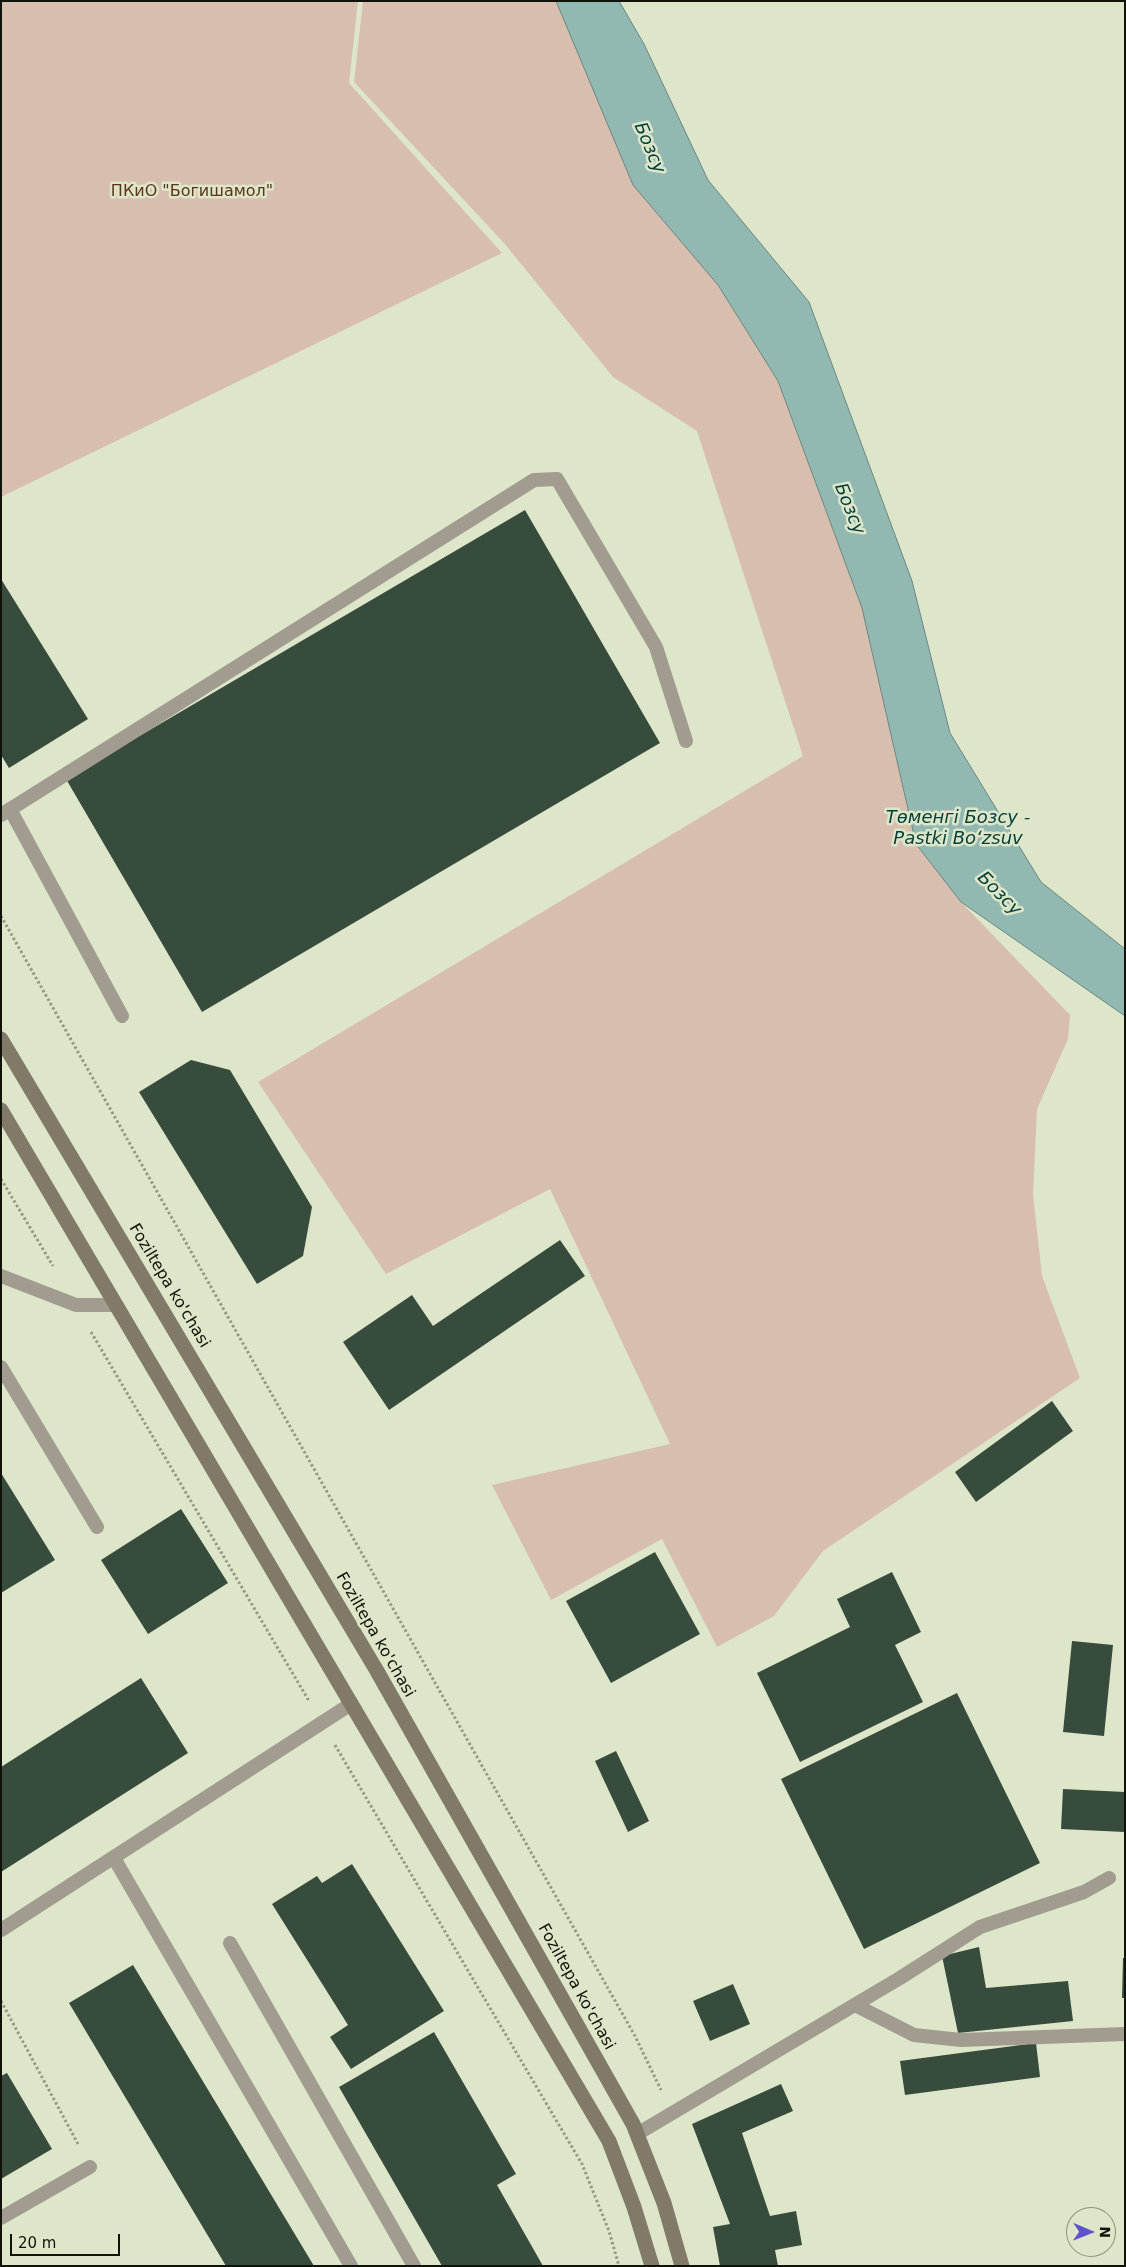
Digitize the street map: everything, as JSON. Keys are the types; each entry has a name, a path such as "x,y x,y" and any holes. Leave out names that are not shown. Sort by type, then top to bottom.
{"main road":[{"name":"Foziltepa ko'chasi","path":"1,1039 377,1671 637,2134 664,2202 682,2266"},
{"path":"1,1110 608,2141 634,2207 652,2266"}],"lane":[{"path":"122,1016 6,812 534,480 557,479 656,647 686,741"},
{"path":"1,1276 76,1305 116,1304"},
{"path":"1,1367 98,1527"},
{"path":"1,1930 351,1704"},
{"path":"114,1858 350,2266"},
{"path":"637,2134 855,2005 980,1927 1084,1892 1108,1878"},
{"path":"230,1943 414,2266"},
{"path":"855,2005 914,2035 961,2040 1125,2034"},
{"path":"1,2218 90,2168"}],"path":[{"path":"1,916 635,2036 656,2079 670,2114"},
{"path":"1,2001 90,2168"}],"green space":[{"name":"ПКиО \"Богишамол\"","path":"1,1 358,1 349,83 502,253 1,497"},
{"path":"363,1 556,1 718,285 778,381 862,608 915,841 889,802 916,844 961,902 1070,1015 1068,1039 1037,1109 1033,1194 1042,1276 1080,1378 823,1551 774,1616 717,1647 662,1539 551,1600 492,1485 670,1444 550,1189 386,1274 258,1082 803,756 697,431 613,377 504,243 354,82"}],"water":[{"name":"Төменгі Бозсу - Pastki Boʻzsuv","path":"556,1 619,1 644,44 708,180 809,302 912,581 950,733 1041,882 1125,949 1125,1016 961,902 916,844 862,608 778,381 718,285 633,185"}],"building":[{"path":"525,510 660,743 202,1012 66,779"},
{"path":"1,579 88,719 9,768 1,755"},
{"path":"191,1060 230,1070 312,1207 303,1256 257,1284 139,1092"},
{"path":"560,1240 585,1276 389,1410 343,1342 412,1295 433,1326"},
{"path":"1052,1401 1073,1431 976,1502 955,1472"},
{"path":"1,1473 55,1560 1,1593"},
{"path":"181,1509 228,1583 148,1634 101,1560"},
{"path":"655,1552 700,1634 611,1683 566,1601"},
{"path":"892,1572 921,1632 895,1645 923,1702 800,1762 757,1673 850,1627 837,1599"},
{"path":"1072,1641 1113,1645 1104,1736 1063,1732"},
{"path":"141,1678 188,1753 1,1872 1,1767"},
{"path":"957,1693 1040,1863 864,1949 781,1779"},
{"path":"616,1751 649,1821 628,1832 595,1761"},
{"path":"1063,1789 1125,1792 1125,1832 1061,1829"},
{"path":"352,1864 444,2011 351,2069 330,2037 348,2025 272,1904 317,1876 322,1883"},
{"path":"979,1947 986,1988 1068,1981 1073,2021 958,2033 942,1956"},
{"path":"1123,1958 1125,1958 1125,1998 1122,1998"},
{"path":"133,1965 314,2266 226,2266 69,2003"},
{"path":"733,1984 750,2024 710,2041 693,2001"},
{"path":"434,2032 516,2174 497,2185 543,2266 442,2266 339,2087"},
{"path":"1036,2043 1040,2077 905,2095 900,2061"},
{"path":"7,2073 52,2149 1,2179 1,2076"},
{"path":"781,2084 793,2111 742,2133 770,2216 796,2211 802,2245 775,2250 778,2266 720,2266 713,2227 730,2224 692,2124"}],"water label":[{"name":"Бозсу","path":"649,148"},
{"name":"Бозсу","path":"849,509"},
{"name":"Бозсу","path":"999,894"}]}
